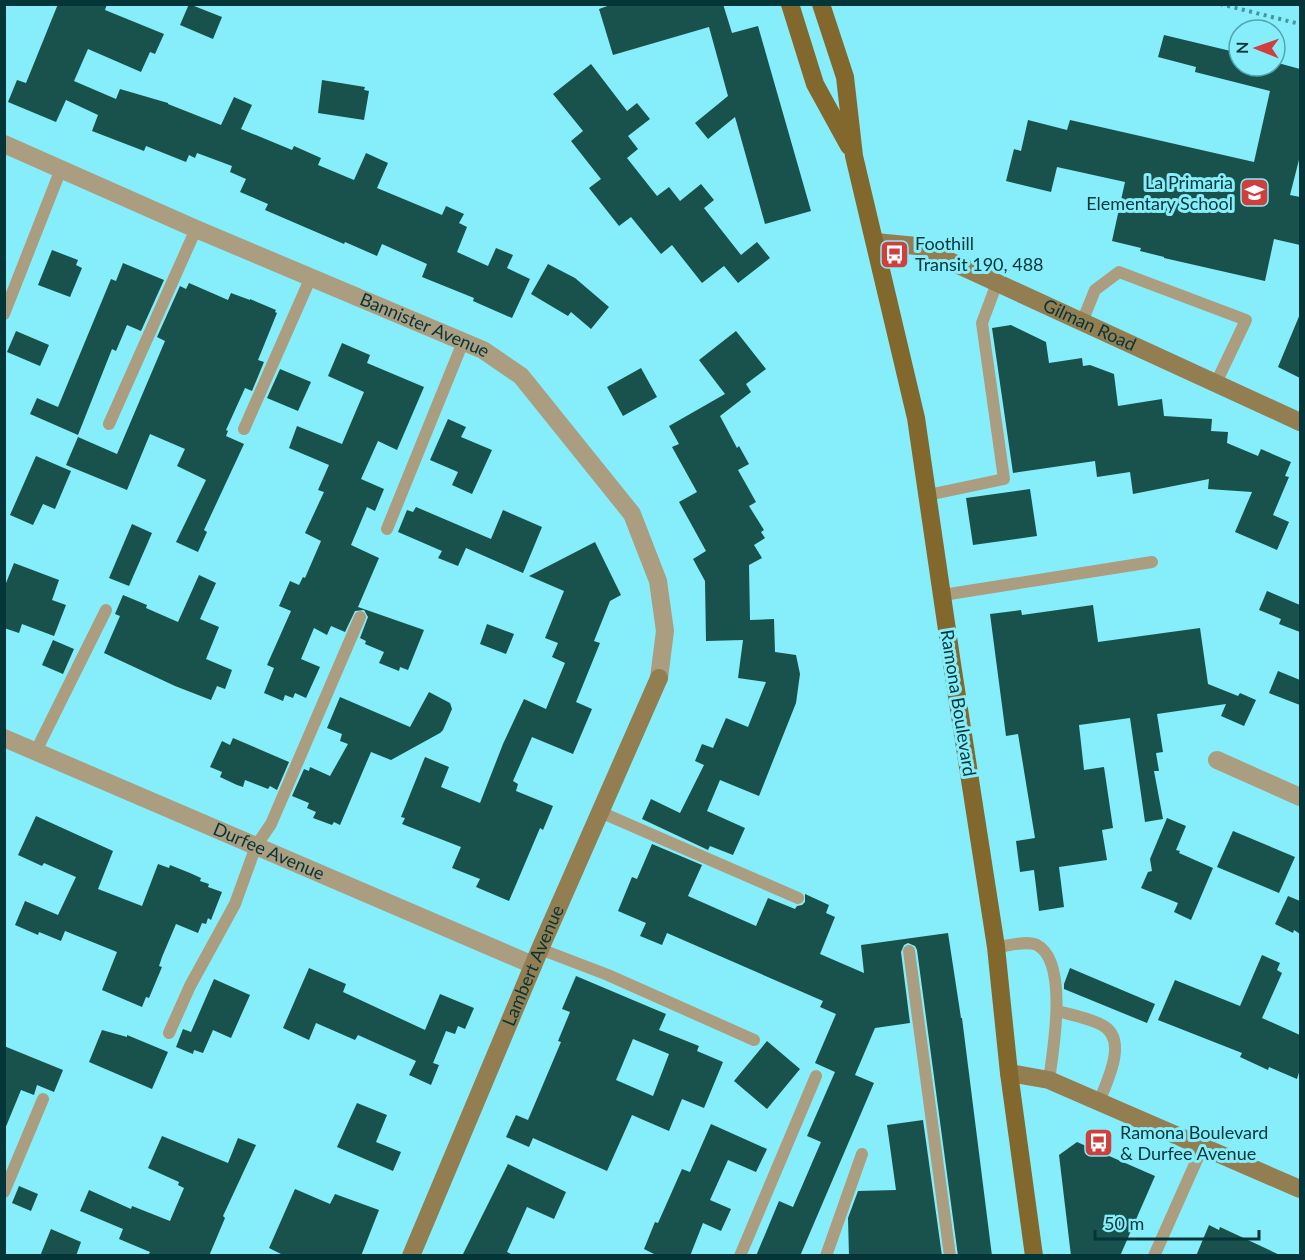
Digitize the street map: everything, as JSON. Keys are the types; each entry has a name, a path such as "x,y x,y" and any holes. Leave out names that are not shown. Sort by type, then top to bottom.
{"main road":[{"name":"Ramona Boulevard","path":"790,4 815,84 854,156"},
{"name":"Ramona Boulevard","path":"821,4 845,77 854,156 916,418 996,947 1009,1073 1034,1256"}],"street":[{"name":"Bannister Avenue","path":"4,144 196,229 483,350 521,376 632,514 658,581 665,632 659,678"},
{"name":"Gilman Road","path":"875,242 917,246 1300,422"},
{"name":"Lambert Avenue","path":"411,1256 536,957 659,678"},
{"name":"Durfee Avenue","path":"4,738 256,846 536,957"},
{"path":"1217,760 1300,797"},
{"path":"1009,1073 1049,1080 1300,1189"}],"lane":[{"path":"4,314 61,169"},
{"path":"109,424 196,229"},
{"path":"1082,322 1095,290 1119,272 1246,321 1216,384"},
{"path":"244,429 310,277"},
{"path":"928,495 1004,479 982,323 996,283"},
{"path":"387,529 463,342"},
{"path":"943,595 1152,562"},
{"path":"36,751 106,610"},
{"path":"169,1033 190,986 235,904 256,846 271,824 360,616"},
{"path":"600,812 798,898"},
{"path":"996,947 1036,944 1045,951 1051,963 1057,1025 1049,1080"},
{"path":"909,951 950,1256"},
{"path":"536,957 608,975 754,1040"},
{"path":"1057,1011 1104,1026 1112,1035 1116,1047 1112,1068 1099,1102"},
{"path":"740,1256 816,1076"},
{"path":"4,1192 43,1100"},
{"path":"1154,1256 1203,1146"},
{"path":"826,1256 862,1154"}],"path":[{"path":"1221,4 1300,24"}],"building":[{"path":"58,4 107,4 105,10 164,34 155,54 150,52 141,72 88,49 74,81 116,99 120,89 168,103 221,125 234,97 252,105 241,129 292,150 294,146 321,158 318,165 354,180 366,153 388,163 377,188 442,215 446,206 464,214 459,223 467,227 457,252 488,266 496,248 513,255 507,268 530,279 512,318 473,301 474,298 422,277 427,264 382,244 377,256 265,210 268,204 240,192 246,179 230,172 232,166 197,153 195,158 189,155 186,162 146,146 144,151 92,131 98,115 66,100 56,122 8,102 17,80 26,83"},
{"path":"189,4 222,17 213,39 180,25"},
{"path":"613,4 723,4 732,33 758,26 811,211 765,224 735,117 708,139 695,123 728,96 709,27 613,55 599,9"},
{"path":"1164,35 1227,50 1227,78 1287,78 1287,65 1300,69 1300,156 1290,195 1300,197 1300,245 1274,239 1265,281 1164,258 1140,251 1141,248 1112,241 1125,182 1057,167 1051,192 1006,181 1014,149 1021,151 1028,120 1067,130 1070,120 1254,162 1270,91 1195,72 1196,67 1158,57"},
{"path":"591,64 627,111 637,103 650,119 628,136 638,149 627,158 657,196 669,187 680,201 701,184 714,200 704,208 741,255 757,242 770,258 738,283 724,266 702,283 672,245 661,254 631,217 619,226 589,188 601,179 571,141 583,131 553,94"},
{"path":"322,80 365,87 364,90 369,91 364,120 318,113"},
{"path":"52,250 78,260 76,265 82,268 70,297 38,285"},
{"path":"123,263 164,280 141,331 127,325 116,351 112,349 78,435 30,414 37,398 58,407 111,279 116,281"},
{"path":"548,264 575,278 609,307 591,329 571,312 568,316 531,294"},
{"path":"189,283 228,300 231,293 250,299 276,310 277,313 258,360 264,362 252,391 245,388 226,430 228,431 226,436 244,444 204,530 207,532 198,552 176,542 206,480 177,466 185,449 150,434 127,490 66,465 78,437 117,454 165,341 157,337 180,286 186,289"},
{"path":"1300,314 1300,378 1278,367"},
{"path":"1011,325 1046,342 1049,363 1082,358 1083,366 1090,365 1114,374 1118,406 1162,399 1164,416 1212,419 1211,431 1228,432 1227,443 1258,456 1261,449 1291,462 1285,476 1289,477 1273,515 1289,522 1277,550 1235,532 1252,492 1208,489 1209,479 1133,494 1130,472 1097,477 1095,461 1013,473 992,328"},
{"path":"16,331 49,345 40,366 7,352"},
{"path":"736,331 766,369 746,384 751,392 720,416 737,448 739,446 749,464 738,470 756,502 749,506 764,530 761,532 765,538 754,545 762,558 749,565 750,620 774,619 775,652 796,655 800,674 796,703 759,796 720,780 707,811 745,828 733,855 710,846 708,850 642,819 651,799 680,813 704,765 695,761 702,744 713,748 726,718 748,727 766,682 738,678 743,640 706,641 705,581 693,559 706,551 679,502 697,492 672,447 679,444 669,426 725,394 699,360"},
{"path":"342,343 370,355 367,363 424,387 397,450 378,441 361,479 384,489 375,511 367,507 351,545 379,558 358,607 424,630 408,670 400,667 399,671 379,663 384,652 365,644 366,641 360,638 368,617 364,610 355,611 345,632 331,626 327,635 314,628 301,659 320,667 306,698 295,693 293,698 285,695 283,701 264,693 274,668 267,665 291,611 279,606 290,581 299,585 303,577 305,578 321,541 305,533 324,492 318,490 329,465 289,448 297,426 342,444 364,392 328,376"},
{"path":"641,368 657,397 623,416 607,387"},
{"path":"280,369 311,382 298,411 267,398"},
{"path":"448,419 466,427 461,437 492,450 472,494 452,485 458,472 430,460"},
{"path":"36,456 71,471 55,509 43,504 33,525 10,515"},
{"path":"1030,489 1037,536 973,545 966,498"},
{"path":"416,507 491,539 503,510 542,527 523,573 466,548 458,566 438,558 442,551 398,532 407,510 413,512"},
{"path":"132,524 152,533 129,586 109,578"},
{"path":"595,542 621,595 610,601 594,641 600,643 576,702 592,709 573,754 532,737 513,781 518,784 516,791 553,806 543,830 540,828 509,901 476,887 480,879 452,868 461,847 402,824 405,818 401,817 425,757 449,767 441,787 480,803 503,744 524,699 546,709 565,663 552,657 558,643 545,638 564,591 529,576"},
{"path":"14,563 59,580 52,600 66,605 54,636 22,624 19,633 4,628 4,588"},
{"path":"199,575 216,583 200,619 219,627 206,659 232,670 225,689 217,686 211,700 104,653 120,616 115,614 123,595 178,622"},
{"path":"1267,591 1300,605 1300,632 1279,624 1281,619 1259,610"},
{"path":"1093,605 1098,642 1200,628 1208,684 1238,696 1240,693 1256,700 1244,726 1221,716 1226,704 1157,714 1163,752 1156,753 1159,771 1154,771 1163,819 1145,822 1130,718 1079,725 1084,770 1104,767 1113,828 1102,830 1107,860 1059,867 1064,907 1039,911 1034,870 1020,872 1016,841 1035,838 1018,734 1006,736 990,614 1021,610 1022,615"},
{"path":"487,624 514,634 506,654 480,644"},
{"path":"53,640 74,649 63,674 42,665"},
{"path":"1278,671 1300,680 1300,705 1269,693"},
{"path":"429,692 450,703 452,709 443,730 391,760 371,752 340,825 334,822 332,825 313,818 316,812 307,808 309,803 292,796 304,769 309,771 310,767 330,776 348,744 340,741 342,734 327,728 340,697 410,727"},
{"path":"233,738 289,762 277,790 245,780 243,787 237,785 220,777 222,772 210,767 222,741 230,745"},
{"path":"36,816 113,851 98,889 142,906 158,864 169,868 170,865 190,873 201,878 200,881 209,884 208,887 222,892 211,920 208,918 206,924 202,923 198,933 176,924 159,966 162,967 149,998 146,997 142,1007 102,990 117,952 65,931 61,941 39,932 38,935 15,925 25,901 58,915 76,877 18,855"},
{"path":"1167,818 1186,826 1176,850 1213,868 1191,920 1174,912 1178,903 1141,888 1148,872 1152,871 1150,859"},
{"path":"1233,831 1295,857 1279,893 1217,867"},
{"path":"652,844 702,865 688,896 756,926 768,898 795,909 805,902 805,894 829,905 826,913 835,917 820,954 864,973 861,945 948,933 962,1018 992,1256 958,1256 917,950 915,946 908,943 904,945 901,952 910,1023 875,1028 855,1075 874,1083 800,1256 756,1256 779,1201 793,1207 821,1142 807,1136 835,1072 815,1063 836,1014 820,1007 823,1001 667,933 662,945 640,936 646,923 618,911 632,877 637,879"},
{"path":"1288,896 1300,901 1300,934 1275,924"},
{"path":"1262,955 1280,963 1277,970 1282,973 1262,1018 1300,1035 1300,1069 1297,1079 1269,1067 1268,1070 1240,1057 1242,1053 1158,1020 1175,980 1240,1006"},
{"path":"309,968 346,984 343,992 425,1030 440,994 474,1008 465,1029 458,1026 455,1034 446,1031 433,1063 439,1065 431,1085 409,1075 416,1061 358,1035 355,1040 316,1023 309,1040 283,1028"},
{"path":"1070,968 1155,1004 1147,1023 1064,989"},
{"path":"576,976 666,1014 659,1030 699,1046 697,1051 723,1062 704,1108 682,1099 669,1131 632,1115 607,1171 533,1138 529,1147 506,1137 516,1115 528,1120 561,1042 558,1041 570,1012 562,1009","holes":["633,1039 669,1054 653,1096 616,1080"]},
{"path":"214,979 250,995 231,1038 213,1030 203,1053 194,1050 193,1054 176,1047 183,1029 191,1032"},
{"path":"102,1030 127,1037 127,1035 168,1052 152,1089 89,1062"},
{"path":"767,1041 800,1069 767,1109 734,1081"},
{"path":"4,1046 63,1070 54,1092 37,1085 34,1095 21,1090 5,1129"},
{"path":"357,1103 387,1115 376,1142 401,1152 393,1171 337,1147"},
{"path":"923,1120 942,1256 849,1256 848,1218 858,1191 896,1190 887,1125"},
{"path":"711,1124 767,1149 756,1172 728,1160 710,1200 731,1209 721,1231 703,1223 690,1256 658,1256 644,1249 682,1169 690,1172"},
{"path":"162,1136 228,1163 238,1138 256,1145 223,1216 225,1218 209,1256 148,1256 150,1252 119,1239 123,1229 80,1211 89,1190 131,1209 132,1206 170,1221 184,1188 178,1185 179,1182 148,1168"},
{"path":"1077,1142 1155,1176 1120,1256 1071,1256 1059,1155"},
{"path":"508,1164 566,1192 554,1219 527,1207 507,1252 515,1256 462,1256"},
{"path":"19,1186 38,1194 31,1211 12,1203"},
{"path":"295,1189 330,1204 335,1194 379,1210 361,1256 285,1256 269,1248"},
{"path":"1209,1225 1219,1230 1220,1227 1282,1256 1196,1256"},
{"path":"51,1229 81,1242 76,1256 40,1256"}],"place":[{"name":"La Primaria Elementary School","path":"1254,193"},
{"name":"Foothill Transit 190, 488","path":"894,254"},
{"name":"Ramona Boulevard & Durfee Avenue","path":"1099,1143"}]}
